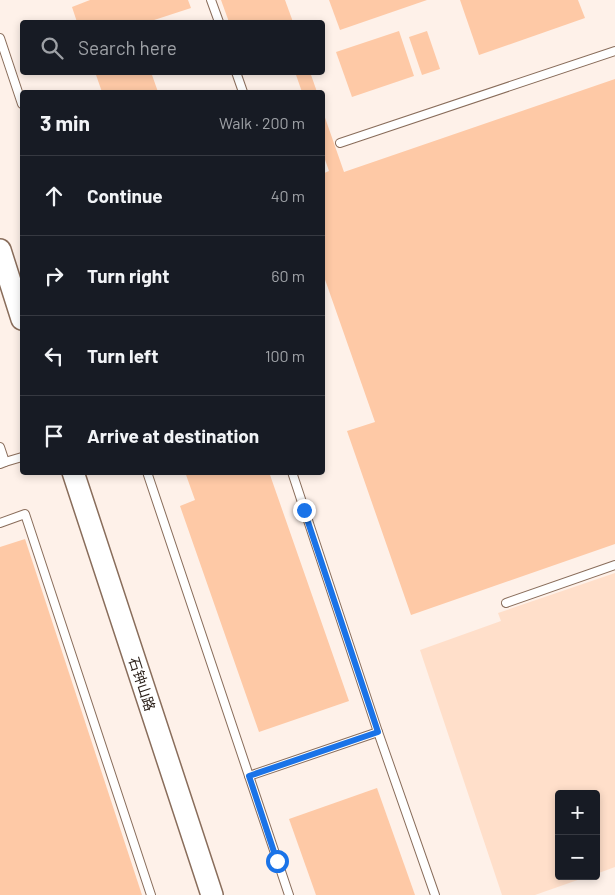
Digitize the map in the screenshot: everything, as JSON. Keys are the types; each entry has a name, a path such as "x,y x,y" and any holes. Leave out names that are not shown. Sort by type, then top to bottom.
{"street":[{"path":"0,250 20,313"},
{"name":"石钟山路","path":"74,475 212,895"}],"lane":[{"path":"211,0 218,20"},
{"path":"0,38 20,98"},
{"path":"340,143 615,51"},
{"path":"237,75 241,90"},
{"path":"0,447 2,463 20,457"},
{"path":"148,475 289,895"},
{"path":"293,475 378,732 435,895"},
{"path":"0,523 25,514 151,895"},
{"path":"506,603 615,565"},
{"path":"249,776 378,732"}],"shaded area":[{"path":"615,573 615,867 600,873 600,790 555,790 555,880 578,880 535,895 502,895 420,650 501,621 498,613"}],"building":[{"path":"90,0 188,0 191,8 154,20 76,20 72,7"},
{"path":"221,0 285,0 292,20 228,20"},
{"path":"329,0 427,0 340,30"},
{"path":"460,0 578,0 585,18 479,55"},
{"path":"399,31 414,76 352,97 336,52"},
{"path":"427,31 440,69 422,75 409,37"},
{"path":"96,75 152,75 157,90 101,90"},
{"path":"296,75 311,75 316,90 301,90"},
{"path":"615,79 615,544 411,615 347,431 375,422 325,280 325,173 329,171 325,160 325,118 344,172"},
{"path":"186,475 270,475 349,701 259,732 180,506 195,500"},
{"path":"25,539 142,895 0,895 0,547"},
{"path":"377,788 415,895 316,895 289,819"}],"route":[{"path":"277,861 249,776 378,732 304,510"}]}
